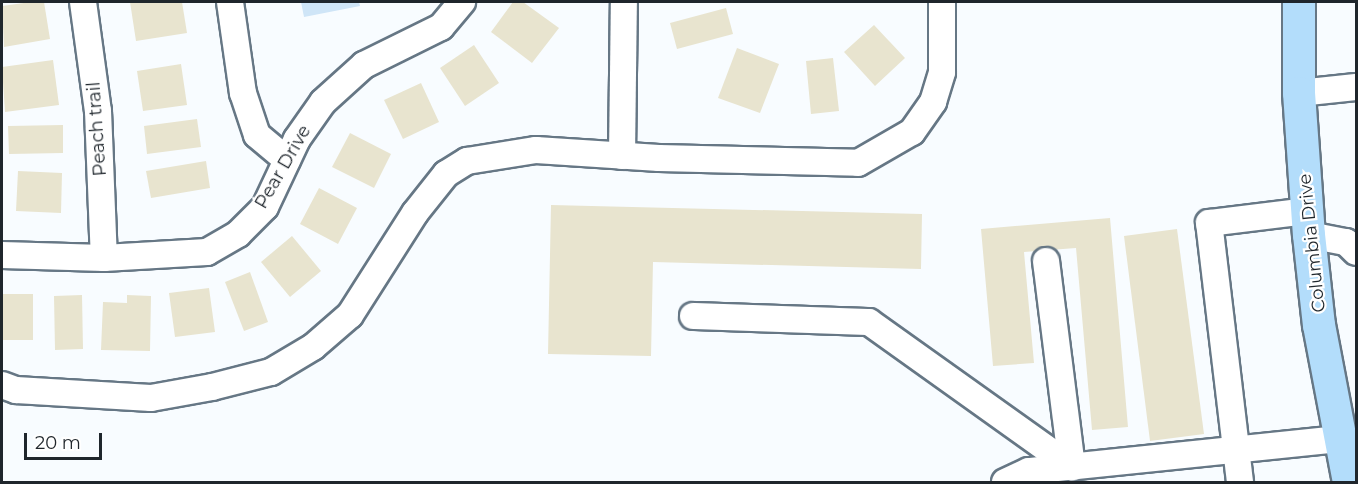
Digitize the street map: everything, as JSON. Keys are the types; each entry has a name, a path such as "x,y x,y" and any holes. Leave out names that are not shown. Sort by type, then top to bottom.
{"main road":[{"name":"Columbia Drive","path":"1299,2 1299,93 1308,223 1319,325 1349,483"}],"street":[{"name":"Peach trail","path":"83,2 98,111 104,258"},
{"path":"230,2 243,93 256,135 287,160"},
{"name":"Pear Drive","path":"2,255 104,258 207,252 238,234 264,207 297,139 323,102 364,65 441,27 462,2"},
{"path":"622,156 624,2"},
{"path":"2,385 16,390 151,398 212,387 271,372 313,347 350,315 415,213 446,174 467,161 536,150 622,156 858,163 912,132 933,102 942,72 942,2"},
{"path":"1299,93 1356,87"},
{"path":"1240,483 1234,451 1209,223 1308,223 1346,242 1356,252"},
{"path":"1046,261 1072,467"},
{"path":"693,316 869,322 1072,467"},
{"path":"1005,483 1029,471 1340,439"}],"shaded area":[{"path":"301,2 359,2 360,6 304,17"}],"building":[{"path":"44,2 50,39 4,47 2,6"},
{"path":"130,2 182,2 187,33 136,41"},
{"path":"513,2 523,2 559,28 532,63 491,32"},
{"path":"726,8 733,34 677,49 670,23"},
{"path":"874,25 905,58 875,86 844,52"},
{"path":"474,45 499,83 465,106 440,68"},
{"path":"737,48 779,64 760,113 718,98"},
{"path":"833,58 839,111 811,114 806,61"},
{"path":"53,60 59,105 5,112 2,67"},
{"path":"181,64 187,105 143,111 137,71"},
{"path":"421,83 439,122 403,139 384,100"},
{"path":"197,119 201,147 147,154 144,126"},
{"path":"63,125 63,153 9,154 8,126"},
{"path":"350,133 391,154 374,188 332,167"},
{"path":"206,161 210,188 151,198 146,171"},
{"path":"18,171 62,173 61,213 16,211"},
{"path":"319,188 357,208 338,244 300,224"},
{"path":"551,205 922,214 921,269 653,262 651,356 548,354"},
{"path":"1110,218 1128,427 1092,430 1076,248 1024,252 1034,363 993,366 981,229"},
{"path":"1177,229 1204,434 1150,441 1124,236"},
{"path":"292,236 321,271 290,297 261,262"},
{"path":"250,272 268,322 244,331 225,282"},
{"path":"209,288 215,332 175,337 169,293"},
{"path":"2,294 33,294 33,340 2,340"},
{"path":"82,295 83,349 55,350 54,296"},
{"path":"127,295 151,296 150,351 101,350 103,302 127,303"}]}
